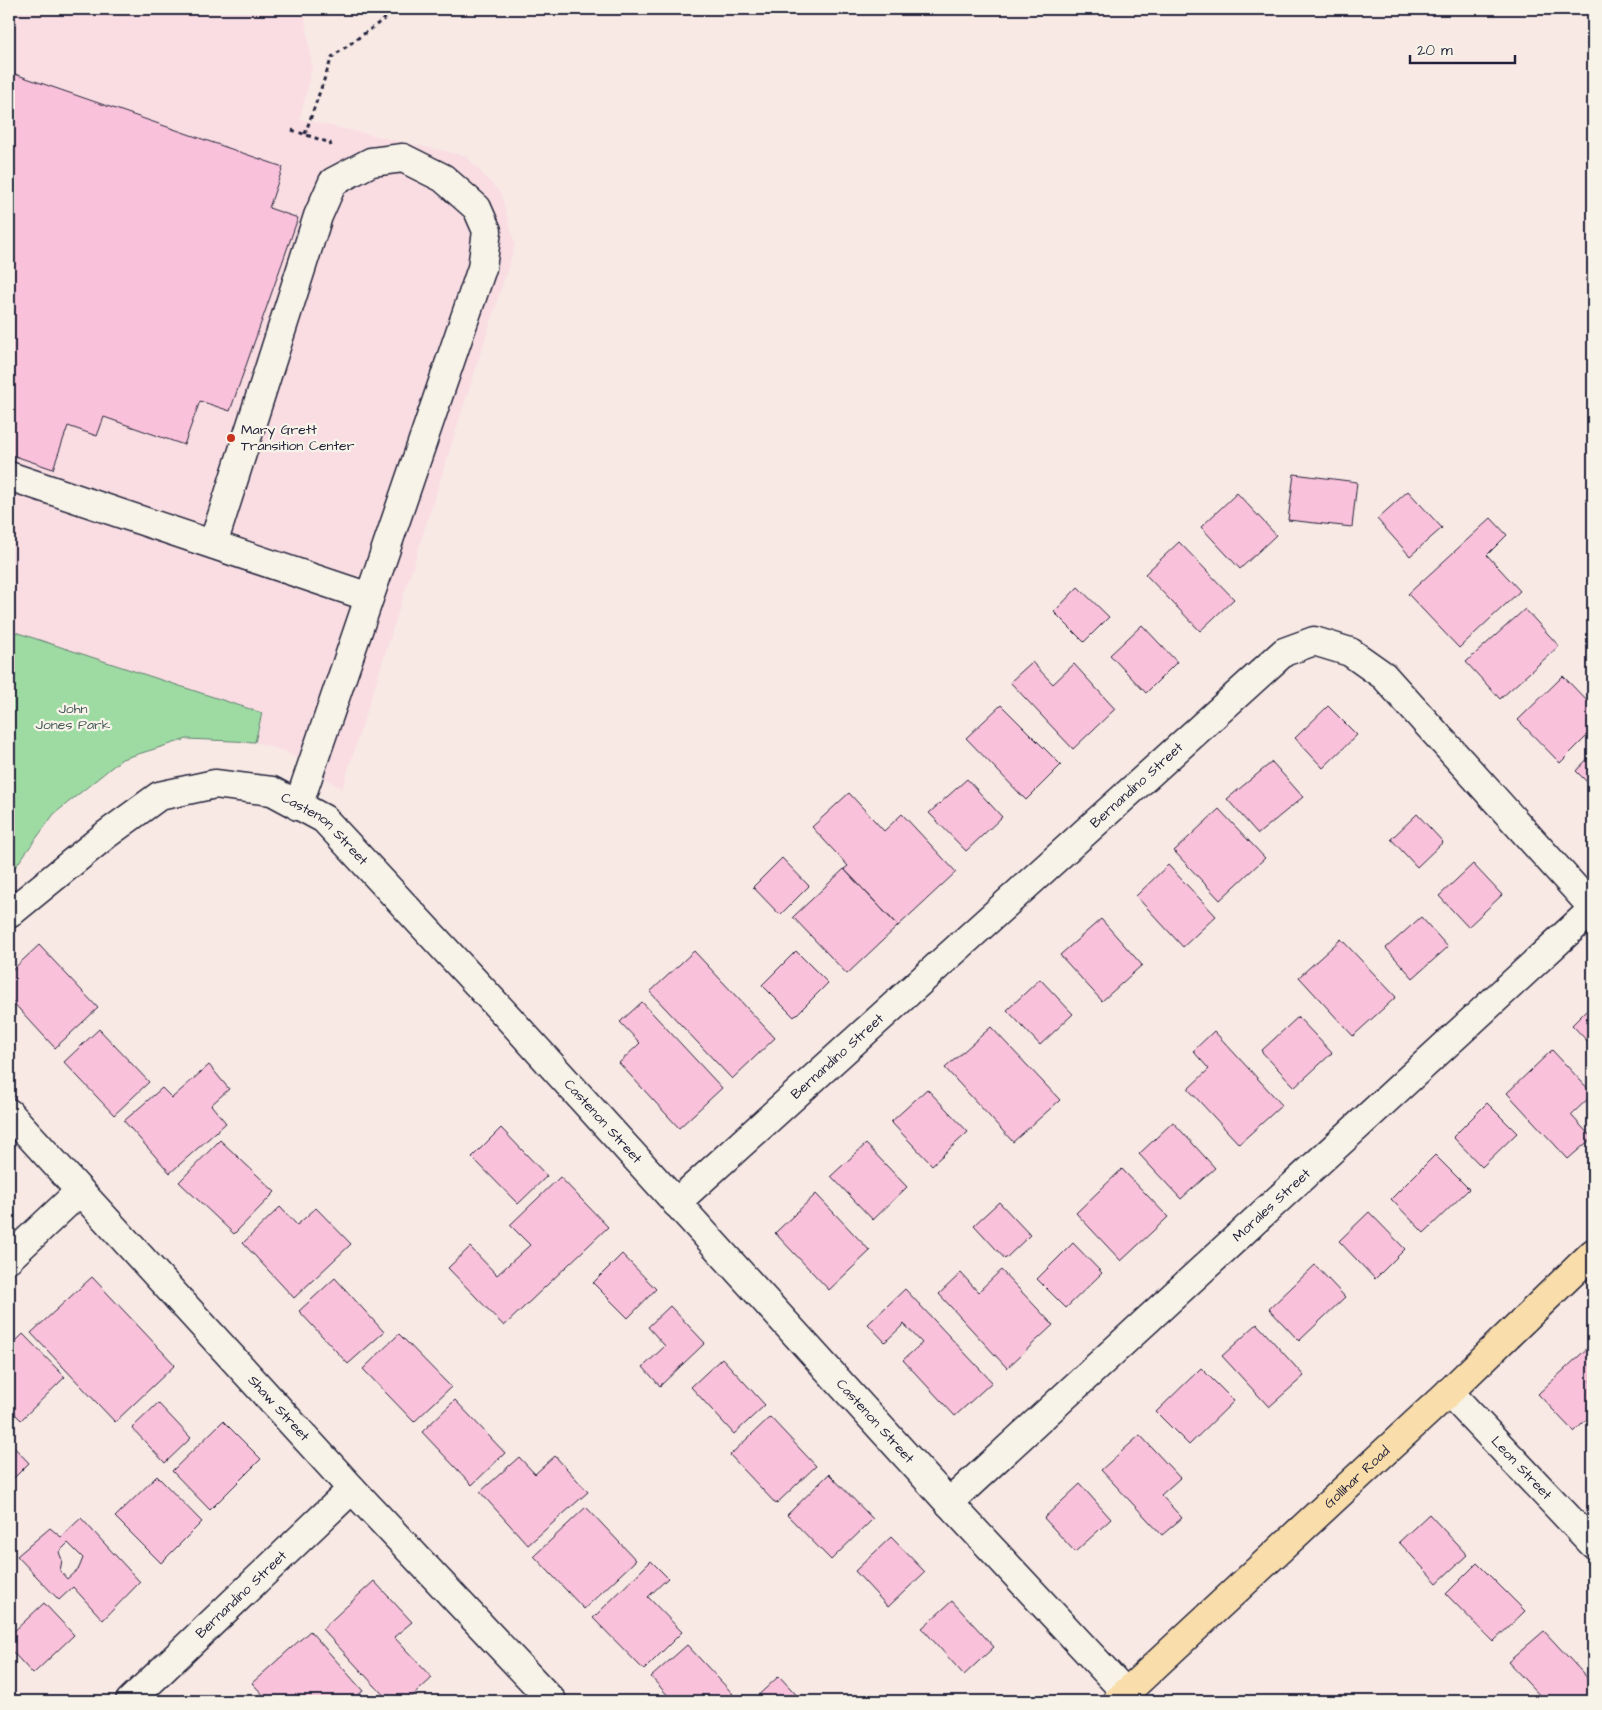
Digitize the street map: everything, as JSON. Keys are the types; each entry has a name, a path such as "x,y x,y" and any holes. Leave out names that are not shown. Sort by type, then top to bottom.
{"main road":[{"name":"Gollihar Road","path":"1122,1697 1449,1392 1593,1253"}],"street":[{"path":"213,544 318,216 333,182 371,162 403,158 443,178 477,208 487,231 482,268 298,806"},
{"path":"9,476 369,597"},
{"name":"Bernandino Street","path":"676,1203 1284,652 1314,641 1350,652 1384,676 1593,909"},
{"name":"Castenon Street","path":"9,914 107,834 160,796 215,784 272,791 324,820 506,1015 949,1503 1122,1697"},
{"name":"Morales Street","path":"949,1503 1593,909"},
{"name":"Shaw Street","path":"9,1113 352,1489 552,1701"},
{"path":"9,1258 80,1190"},
{"name":"Leon Street","path":"1449,1392 1593,1544"},
{"name":"Bernandino Street","path":"130,1701 352,1489"}],"path":[{"path":"305,134 332,57 398,9"},
{"path":"292,130 330,143 344,177"}],"shaded area":[{"name":"Mary Grett Transition Center","path":"9,9 304,9 312,69 300,119 466,156 501,194 515,245 342,789 287,752 255,742 262,713 9,630"}],"green space":[{"name":"John Jones Park","path":"9,630 262,713 255,742 187,739 122,759 54,814 16,866 9,871"}],"building":[{"path":"9,72 283,167 269,208 298,218 230,411 200,401 184,445 104,417 97,436 68,426 53,469 9,454"},
{"path":"1294,474 1357,482 1352,527 1288,520"},
{"path":"1408,491 1442,528 1410,556 1377,519"},
{"path":"1237,493 1276,535 1240,569 1201,527"},
{"path":"1491,518 1507,535 1487,555 1520,591 1459,648 1408,594"},
{"path":"1179,542 1234,599 1200,631 1145,574"},
{"path":"1078,587 1109,617 1084,642 1054,612"},
{"path":"1525,609 1559,646 1500,699 1466,662"},
{"path":"1142,625 1177,662 1146,693 1110,655"},
{"path":"1032,662 1053,684 1074,664 1115,709 1073,749 1010,682"},
{"path":"1563,676 1593,707 1593,730 1560,763 1518,720"},
{"path":"1001,705 1061,765 1026,800 966,738"},
{"path":"1328,706 1357,735 1323,768 1295,738"},
{"path":"1593,753 1593,788 1576,771"},
{"path":"1272,762 1303,797 1258,834 1227,799"},
{"path":"967,779 1002,817 966,851 929,813"},
{"path":"849,793 884,831 902,814 956,872 898,926 844,869 848,866 812,827"},
{"path":"1219,809 1265,858 1220,900 1174,851"},
{"path":"1417,814 1443,842 1417,867 1391,839"},
{"path":"782,858 809,886 780,915 753,887"},
{"path":"1473,864 1502,895 1468,927 1439,896"},
{"path":"1168,865 1216,916 1183,947 1136,896"},
{"path":"844,869 898,926 847,974 793,917"},
{"path":"1421,917 1448,947 1413,978 1386,948"},
{"path":"1101,919 1142,965 1102,1001 1060,955"},
{"path":"1341,939 1396,997 1353,1036 1299,977"},
{"path":"39,945 98,1008 55,1048 9,998 9,973"},
{"path":"694,951 775,1038 732,1079 650,992"},
{"path":"796,951 828,983 794,1017 762,985"},
{"path":"1040,979 1073,1014 1040,1045 1007,1010"},
{"path":"642,1002 722,1088 679,1128 619,1063 640,1043 620,1022"},
{"path":"1593,1004 1593,1047 1572,1025"},
{"path":"1298,1017 1332,1053 1295,1087 1261,1051"},
{"path":"991,1027 1060,1100 1013,1142 945,1068"},
{"path":"99,1029 149,1082 114,1115 64,1062"},
{"path":"1214,1031 1282,1105 1239,1144 1188,1089 1209,1069 1193,1051"},
{"path":"1552,1050 1593,1094 1571,1115 1592,1138 1568,1159 1507,1093"},
{"path":"209,1065 229,1089 211,1105 226,1123 170,1173 124,1121 162,1088 172,1098"},
{"path":"927,1089 968,1132 932,1165 891,1122"},
{"path":"1487,1103 1517,1133 1482,1167 1453,1137"},
{"path":"1173,1122 1215,1168 1181,1199 1139,1154"},
{"path":"501,1128 547,1176 518,1204 472,1157"},
{"path":"220,1140 275,1192 234,1234 179,1182"},
{"path":"866,1144 907,1187 873,1220 831,1176"},
{"path":"1435,1155 1469,1189 1424,1233 1391,1199"},
{"path":"1122,1169 1168,1217 1121,1261 1076,1213"},
{"path":"560,1177 608,1227 504,1326 448,1268 470,1247 497,1275 530,1245 510,1225"},
{"path":"816,1194 870,1251 829,1290 775,1233"},
{"path":"999,1202 1030,1235 1005,1259 974,1225"},
{"path":"280,1207 297,1225 316,1208 351,1244 294,1298 243,1243"},
{"path":"1369,1212 1405,1249 1375,1279 1339,1241"},
{"path":"1073,1243 1102,1273 1066,1308 1037,1279"},
{"path":"622,1254 656,1289 628,1318 593,1283"},
{"path":"1315,1265 1345,1297 1299,1341 1269,1309"},
{"path":"1001,1270 1053,1325 1007,1368 939,1294 961,1273 978,1292"},
{"path":"92,1277 175,1365 115,1422 31,1333"},
{"path":"335,1278 384,1332 348,1364 299,1311"},
{"path":"905,1289 992,1382 955,1416 903,1360 922,1343 904,1324 885,1342 868,1324"},
{"path":"670,1306 705,1343 660,1386 643,1367 665,1346 648,1327"},
{"path":"1257,1324 1304,1376 1269,1407 1222,1356"},
{"path":"23,1334 65,1377 21,1420 9,1408 9,1348"},
{"path":"399,1334 451,1387 414,1422 363,1369"},
{"path":"1593,1343 1593,1378 1590,1381 1593,1384 1593,1413 1574,1432 1538,1394"},
{"path":"722,1358 765,1405 734,1434 691,1387"},
{"path":"1201,1368 1234,1401 1189,1445 1156,1412"},
{"path":"455,1400 505,1453 472,1485 422,1432"},
{"path":"158,1403 191,1438 165,1463 132,1428"},
{"path":"770,1417 816,1466 776,1504 730,1455"},
{"path":"223,1421 261,1459 210,1510 172,1471"},
{"path":"1140,1435 1180,1478 1161,1495 1182,1518 1162,1535 1101,1470"},
{"path":"9,1442 29,1463 9,1483"},
{"path":"555,1456 588,1492 528,1545 480,1492 519,1457 535,1474"},
{"path":"829,1474 873,1519 831,1560 787,1515"},
{"path":"157,1476 202,1522 161,1563 115,1517"},
{"path":"1080,1484 1111,1519 1075,1552 1044,1518"},
{"path":"586,1507 636,1560 584,1609 534,1556"},
{"path":"1429,1514 1467,1555 1437,1583 1399,1542"},
{"path":"81,1518 140,1582 103,1620 73,1587 59,1600 17,1556 50,1528 61,1537","holes":["68,1543 83,1558 79,1568 67,1579 60,1571 62,1560 59,1552"]},
{"path":"891,1537 925,1572 888,1607 855,1571"},
{"path":"651,1561 668,1578 648,1597 682,1632 644,1670 593,1618"},
{"path":"1477,1563 1525,1611 1493,1642 1446,1594"},
{"path":"374,1581 412,1622 394,1637 432,1678 407,1701 389,1701 322,1629"},
{"path":"952,1601 994,1647 964,1675 922,1628"},
{"path":"44,1603 74,1635 33,1674 9,1648 9,1636"},
{"path":"310,1631 363,1691 351,1701 269,1701 252,1683"},
{"path":"1544,1631 1593,1684 1593,1694 1585,1701 1545,1701 1508,1662"},
{"path":"687,1645 733,1694 725,1701 673,1701 651,1677"},
{"path":"779,1676 802,1701 752,1701"},
{"path":"9,1687 17,1696 11,1701 9,1701"}],"place":[{"name":"Mary Grett Transition Center","path":"231,438"}]}
